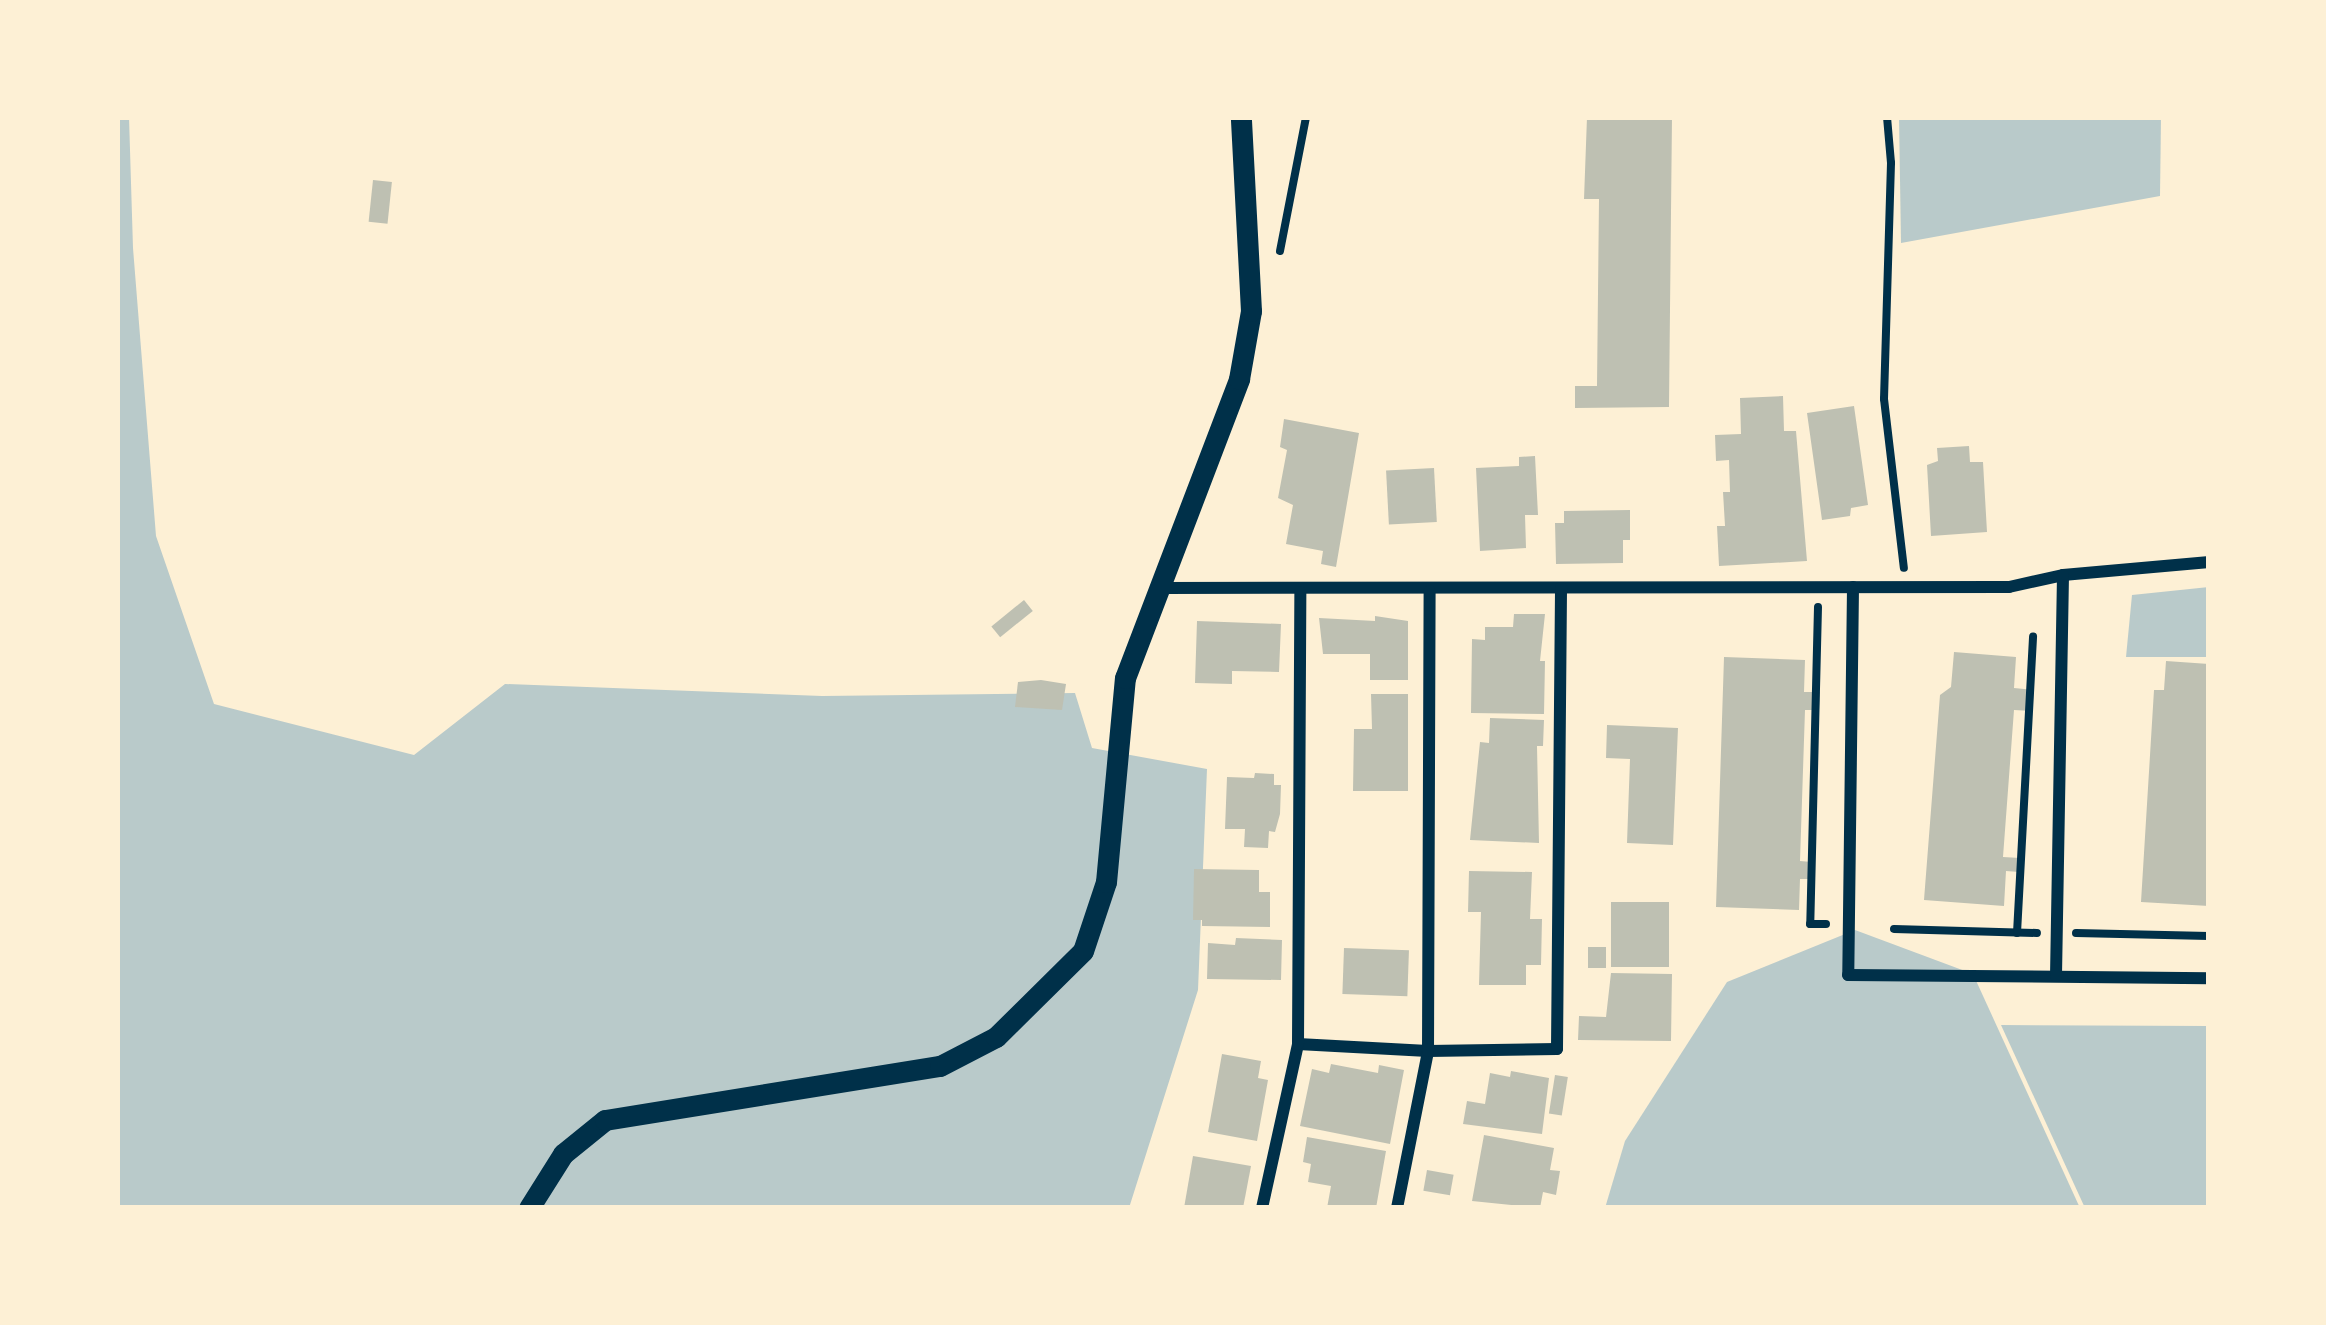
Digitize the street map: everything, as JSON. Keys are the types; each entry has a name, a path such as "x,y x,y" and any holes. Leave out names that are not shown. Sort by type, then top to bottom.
{"street":[{"path":"529,1208 563,1154 605,1120 940,1066 996,1037 1083,951 1106,882 1125,678 1163,588 1238,379 1250,311 1241,117"},
{"path":"1163,588 1300,592 2008,587 2062,574 2209,562"},
{"path":"2056,976 2062,574"},
{"path":"1852,587 1848,975 2209,978"},
{"path":"1298,1044 1427,1051 1557,1049 1561,588"},
{"path":"1397,1208 1427,1051 1430,591"},
{"path":"1262,1208 1298,1044 1300,592"}],"path":[{"path":"1887,117 1891,163 1884,399 1906,587"},
{"path":"2017,933 2036,580"},
{"path":"1819,588 1810,924 1848,923"},
{"path":"1894,929 2209,936"}],"shaded area":[{"path":"117,117 129,117 133,248 156,536 214,704 414,755 505,684 822,696 1075,693 1092,748 1207,769 1198,990 1129,1208 117,1208"},
{"path":"1899,117 2161,117 2160,196 1901,243"},
{"path":"2209,587 2209,657 2126,657 2132,595"},
{"path":"1855,930 1973,974 2080,1208 1605,1208 1625,1141 1727,982"},
{"path":"2001,1025 2209,1026 2209,1208 2085,1208"}],"building":[{"path":"1587,117 1672,117 1669,407 1575,408 1575,386 1597,386 1599,199 1584,199"},
{"path":"373,180 392,182 388,224 369,222"},
{"path":"1783,396 1784,431 1796,431 1807,561 1719,566 1717,526 1725,526 1723,492 1730,492 1729,460 1716,461 1715,435 1741,434 1740,398"},
{"path":"1854,406 1868,505 1851,508 1850,516 1822,520 1807,413"},
{"path":"1284,419 1359,433 1336,567 1321,564 1323,551 1286,544 1293,505 1278,498 1287,450 1280,447"},
{"path":"1969,446 1970,462 1983,462 1987,532 1931,536 1927,465 1938,461 1937,448"},
{"path":"1535,456 1538,515 1525,515 1526,548 1480,551 1476,468 1519,466 1519,457"},
{"path":"1434,468 1437,522 1389,524 1386,471"},
{"path":"1630,510 1630,540 1623,540 1623,563 1556,564 1555,523 1564,523 1564,511"},
{"path":"1024,600 1033,611 1000,637 991,626"},
{"path":"1514,614 1545,614 1540,661 1545,661 1544,714 1471,713 1472,639 1485,640 1485,627 1513,627"},
{"path":"1375,616 1408,621 1408,680 1370,680 1370,654 1323,654 1319,618 1375,621"},
{"path":"1197,621 1281,624 1279,672 1232,671 1232,684 1195,683"},
{"path":"1954,652 2016,657 2014,688 2034,690 2032,711 2014,710 2003,857 2020,858 2019,872 2006,871 2004,906 1924,900 1940,695 1951,687"},
{"path":"1724,657 1805,660 1804,692 1820,692 1819,710 1805,710 1800,861 1812,862 1812,879 1800,879 1799,910 1716,907"},
{"path":"2166,661 2209,664 2209,906 2141,902 2154,690 2164,690"},
{"path":"1018,682 1066,684 1062,710 1015,707"},
{"path":"1371,694 1408,694 1408,791 1353,791 1354,729 1372,729"},
{"path":"1490,718 1544,720 1543,746 1537,746 1539,843 1470,840 1480,742 1489,743"},
{"path":"1607,725 1678,728 1673,845 1627,843 1630,759 1606,758"},
{"path":"1255,773 1274,774 1274,785 1281,785 1280,814 1275,832 1269,831 1268,848 1244,847 1245,829 1225,829 1227,777 1254,778"},
{"path":"1194,869 1259,870 1259,892 1270,892 1270,927 1202,926 1202,920 1193,920"},
{"path":"1469,871 1532,872 1530,919 1542,919 1541,965 1526,965 1526,985 1479,985 1481,912 1468,912"},
{"path":"1611,902 1669,902 1669,967 1611,967"},
{"path":"1236,938 1282,940 1281,980 1207,979 1208,943 1235,945"},
{"path":"1588,947 1606,947 1606,968 1588,968"},
{"path":"1344,948 1409,950 1407,996 1342,994"},
{"path":"1611,973 1672,974 1671,1041 1578,1040 1579,1016 1606,1017"},
{"path":"1222,1054 1261,1061 1258,1078 1268,1080 1257,1141 1208,1132"},
{"path":"1331,1064 1378,1073 1379,1065 1404,1070 1390,1144 1300,1126 1312,1069 1329,1073"},
{"path":"1511,1071 1549,1078 1542,1134 1463,1124 1467,1101 1485,1104 1490,1073 1510,1077"},
{"path":"1555,1075 1568,1077 1562,1116 1549,1114"},
{"path":"1484,1135 1554,1148 1550,1170 1560,1171 1556,1195 1543,1192 1540,1208 1472,1201"},
{"path":"1307,1137 1386,1151 1376,1208 1327,1208 1331,1186 1308,1182 1311,1164 1303,1162"},
{"path":"1193,1156 1251,1166 1243,1208 1184,1208"},
{"path":"1427,1170 1454,1175 1450,1195 1423,1191"}]}
